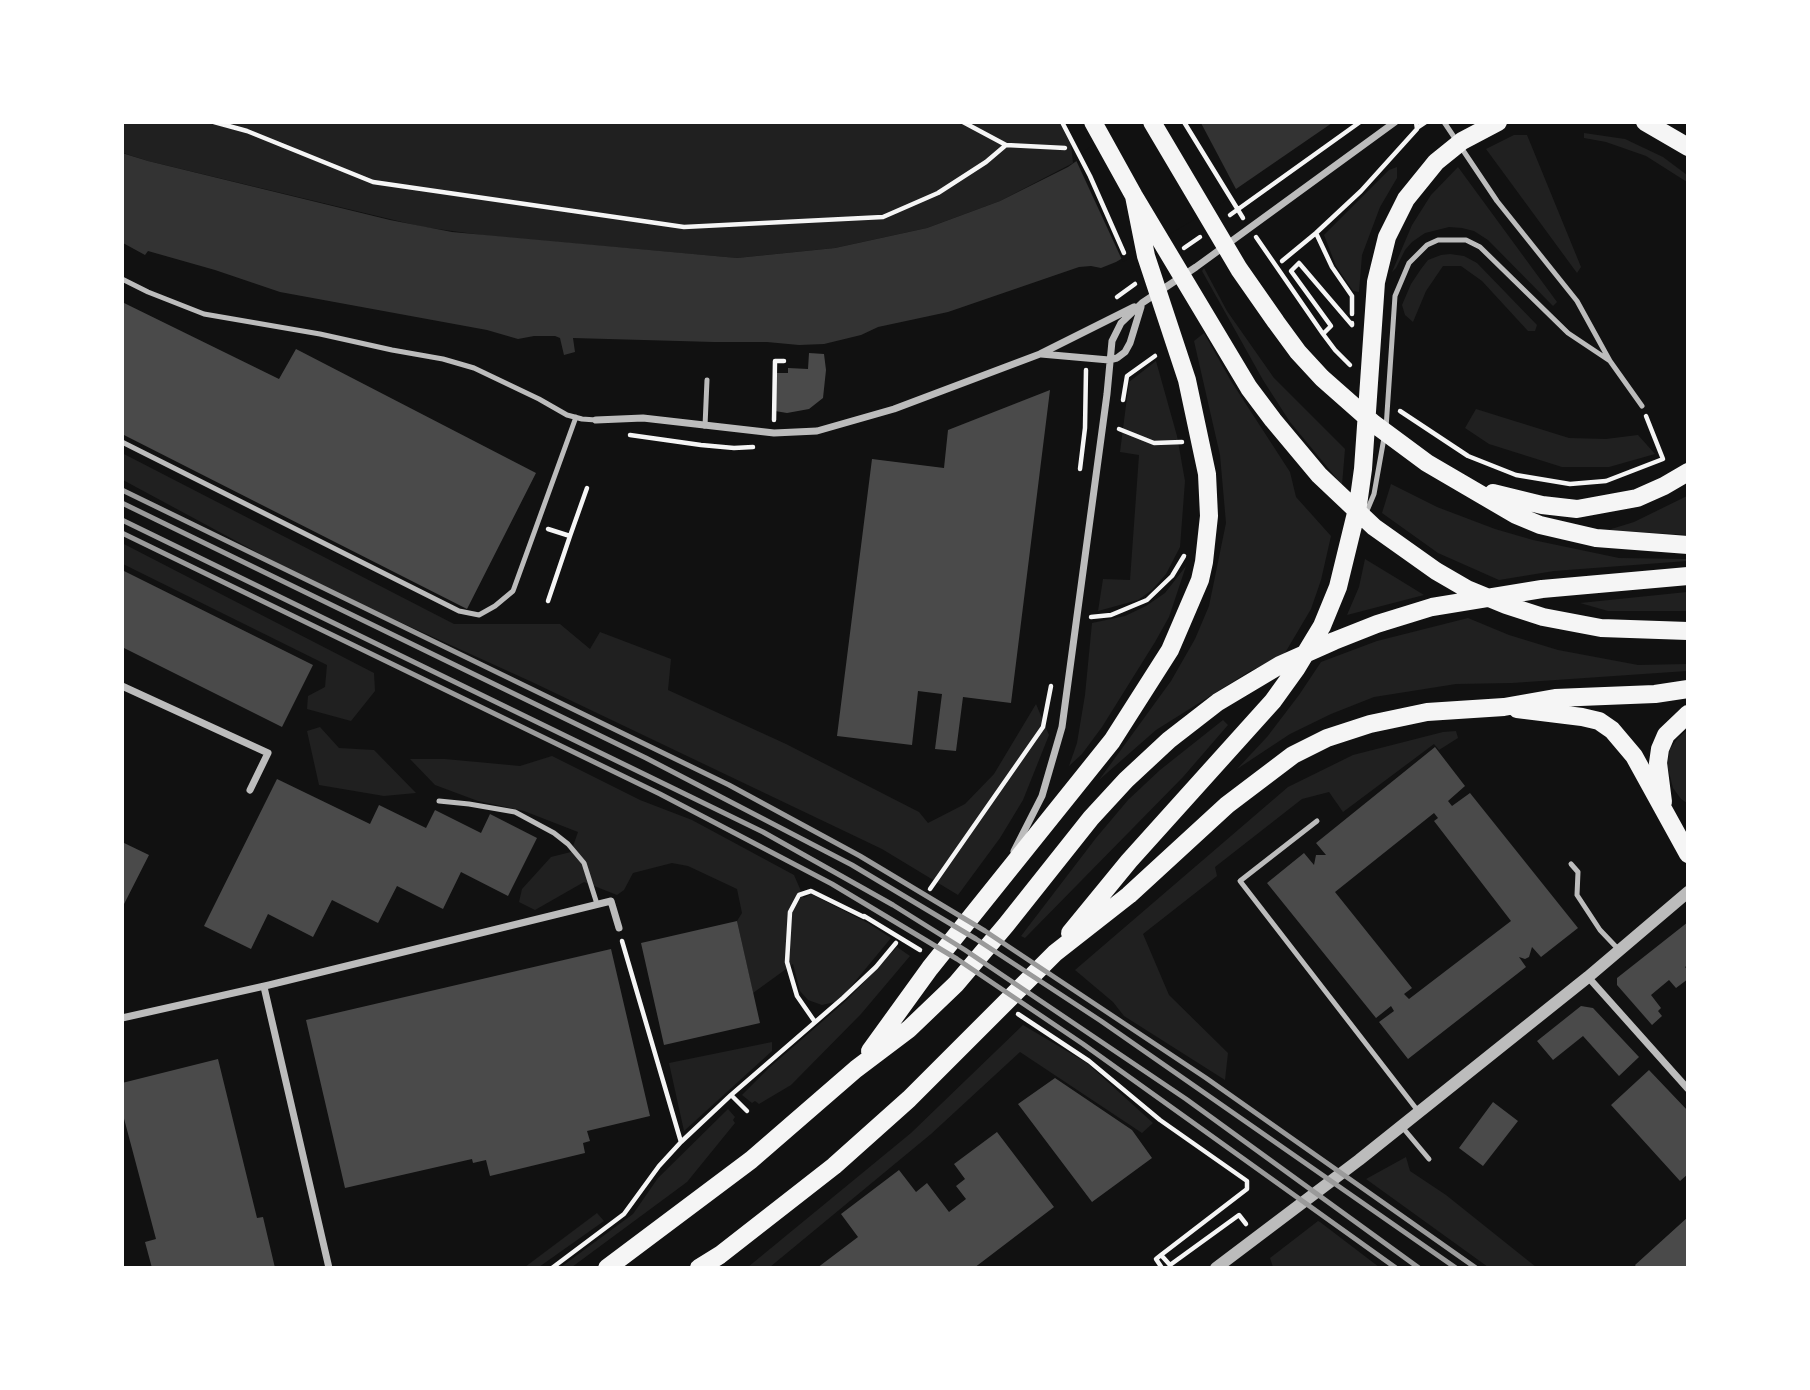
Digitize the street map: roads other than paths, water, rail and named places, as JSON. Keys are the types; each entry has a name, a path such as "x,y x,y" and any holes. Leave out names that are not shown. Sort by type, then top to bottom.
{"main road":[{"path":"1093,122 1228,354 1273,420 1319,475 1374,527 1391,541 1467,589 1543,617 1601,628 1688,631"},
{"path":"1152,122 1239,269 1276,322 1322,378 1373,424 1427,463 1516,514 1540,524 1596,538 1688,545"},
{"path":"1055,953 1100,895 1273,701 1322,626 1344,567 1358,505 1379,264 1387,237 1406,199 1443,156 1498,122"},
{"path":"1644,122 1688,147"},
{"path":"856,1069 930,968 1112,741 1157,673 1185,618 1204,562 1209,516 1207,474 1200,432 1187,380 1146,257 1134,196"},
{"path":"1466,485 1522,501 1577,509 1637,498 1688,472"},
{"path":"607,1268 751,1160 856,1069 909,1029 956,984 1126,779 1169,740 1218,702 1280,665 1334,641 1432,607 1542,589 1688,576"},
{"path":"702,1268 834,1166 909,1099 1055,953 1129,895 1227,805 1293,755 1327,738 1379,722 1427,712 1504,707 1555,698 1688,689"},
{"path":"1504,707 1582,717 1605,725 1624,742 1688,854"},
{"path":"1663,808 1658,764 1660,749 1666,735 1688,714"}],"street":[{"path":"596,420 643,418 774,433 817,431 894,409 1040,354 1142,303 1395,122"},
{"path":"1040,354 1109,360 1125,352 1142,303"},
{"path":"992,892 1035,813 1055,755 1062,727 1112,341 1121,323 1142,303"},
{"path":"122,686 268,753 250,790"},
{"path":"1216,1268 1419,1112 1620,951 1688,892"},
{"path":"122,1018 611,901 619,929"},
{"path":"1588,977 1688,1089"},
{"path":"264,986 329,1268"}],"lane":[{"path":"1444,122 1497,201 1577,301 1610,361 1642,406"},
{"path":"1344,567 1374,494 1383,447 1389,402 1395,296 1409,263 1427,245 1438,240 1457,239 1480,247 1568,332 1610,361"},
{"path":"122,279 204,314 320,334 443,359 474,368 567,415 596,420"},
{"path":"705,426 707,380"},
{"path":"122,442 459,611 478,615 495,606 513,591 576,417"},
{"path":"439,801 515,812 554,834 568,844 584,863 597,904"},
{"path":"1317,821 1240,881 1419,1112"},
{"path":"1571,864 1578,872 1577,895 1600,930 1620,951"},
{"path":"1401,1125 1429,1159"}],"railway":[{"path":"122,490 729,785 860,856 985,931 1206,1078 1476,1268"},
{"path":"122,503 646,758 852,865 976,939 1101,1021 1456,1268"},
{"path":"122,520 763,832 893,905 965,950 1186,1099 1419,1268"},
{"path":"122,533 660,794 832,884 957,959 1083,1044 1396,1268"}]}
